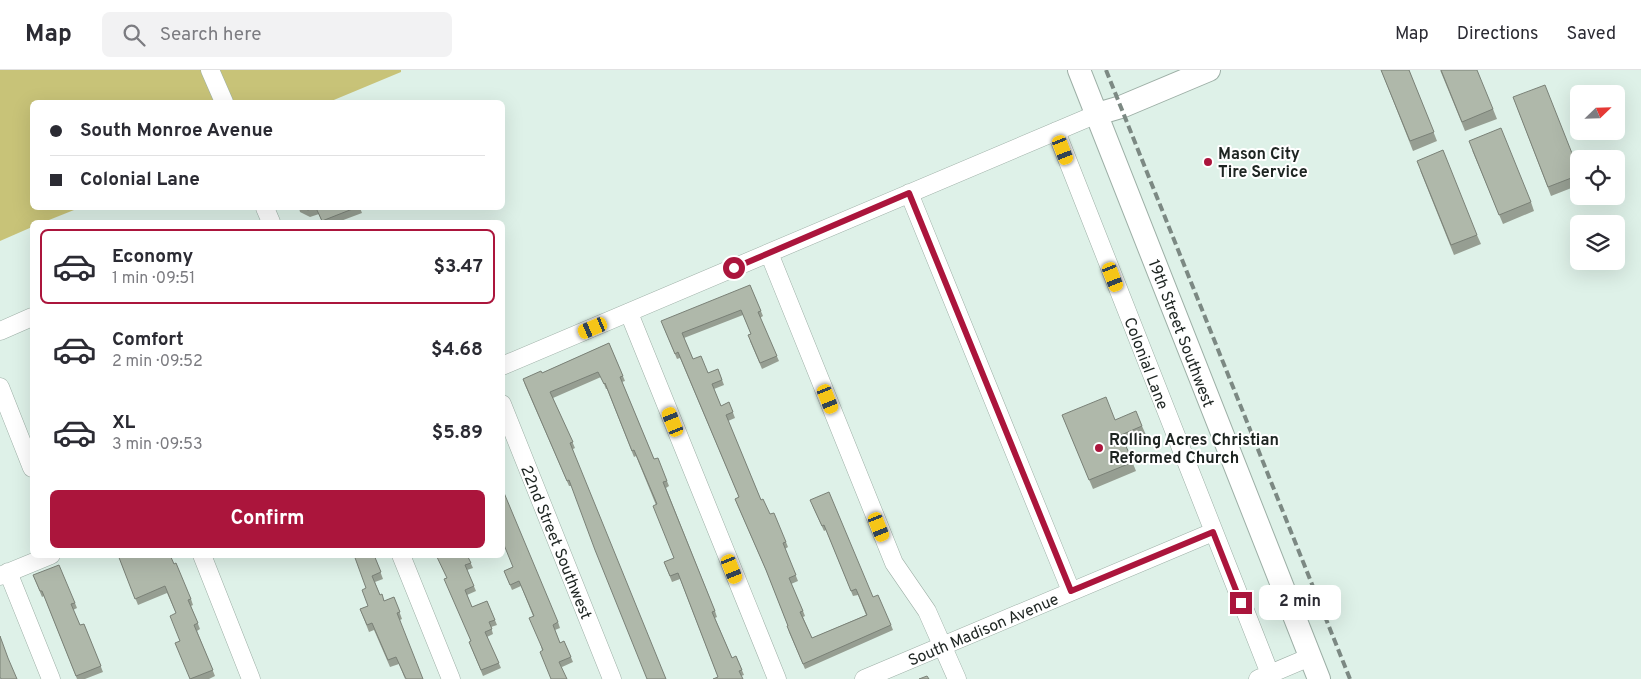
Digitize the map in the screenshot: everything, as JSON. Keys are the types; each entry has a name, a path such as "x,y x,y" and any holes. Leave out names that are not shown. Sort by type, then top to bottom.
{"main road":[{"name":"19th Street Southwest","path":"1079,70 1319,679"},
{"path":"1097,114 1121,108 1209,70"}],"street":[{"path":"210,70 223,100"},
{"path":"505,365 1097,114"},
{"name":"Colonial Lane","path":"1056,131 1213,532 1267,677"},
{"path":"909,193 1071,591"},
{"path":"769,252 894,563 927,611 957,679"},
{"path":"629,312 777,679"},
{"path":"0,331 30,318"},
{"path":"0,387 30,463"},
{"name":"22nd Street Southwest","path":"505,412 612,679"},
{"name":"South Madison Avenue","path":"864,679 1213,532"},
{"path":"44,558 4,574 51,679"},
{"path":"203,558 252,679"},
{"path":"403,558 451,679"},
{"path":"1267,677 1310,657"}],"shaded area":[{"path":"0,70 401,70 401,72 334,100 30,100 30,210 74,210 49,220 30,220 30,228 0,241"}],"building":[{"path":"1381,70 1409,70 1434,132 1410,141"},
{"path":"1441,70 1477,70 1493,109 1462,122"},
{"path":"1545,85 1571,150 1570,178 1548,187 1513,97"},
{"path":"1501,128 1531,202 1499,215 1469,141"},
{"path":"1443,150 1477,235 1451,245 1417,161"},
{"path":"317,210 350,210 325,220 322,220"},
{"path":"750,285 761,311 758,312 777,356 760,363 748,335 751,334 741,310 682,333 693,359 701,356 708,373 718,369 722,380 712,384 721,406 729,402 733,412 726,415 761,500 763,499 770,514 774,513 786,542 783,543 796,575 789,578 803,611 800,612 812,638 867,615 856,589 851,591 824,525 822,526 810,500 829,492 873,597 878,595 891,625 803,664 766,570 735,499 739,497 678,352 675,354 661,321"},
{"path":"609,343 623,376 620,377 654,459 658,458 667,481 663,482 715,611 712,612 732,658 736,656 742,670 739,671 743,679 713,679 718,677 678,573 670,576 664,562 674,558 653,506 657,504 634,450 632,451 605,383 598,372 550,392 573,442 570,443 666,679 647,679 569,480 567,481 523,379 541,371 542,373"},
{"path":"1106,397 1115,420 1136,411 1142,426 1121,435 1133,462 1089,480 1062,415"},
{"path":"505,495 558,622 553,625 560,643 564,641 571,657 559,662 567,679 551,679 540,652 543,650 529,618 534,616 519,581 510,585 504,571 513,567 505,547"},
{"path":"119,558 171,558 174,564 176,563 191,599 188,600 198,623 194,625 213,670 190,679 175,643 180,641 170,616 176,613 165,586 135,599"},
{"path":"355,558 375,558 381,572 372,576 384,601 394,597 400,612 397,613 423,679 406,679 396,657 388,660 372,623 367,625 360,609 368,606 362,590 366,588"},
{"path":"437,558 468,558 471,563 465,565 474,586 465,590 472,607 487,601 495,620 489,622 492,629 485,632 499,663 481,670 469,642 471,641 444,579 447,578"},
{"path":"59,565 75,603 71,604 80,625 84,624 101,666 76,676 42,591 40,591 33,575"},
{"path":"0,636 17,679 1,679 0,677"}],"railway":[{"path":"1106,70 1350,679"}],"place":[{"name":"Mason City Tire Service","path":"1208,162"},
{"name":"Rolling Acres Christian Reformed Church","path":"1099,448"}],"route":[{"path":"734,268 909,193 1071,591 1213,532 1241,603"}]}
